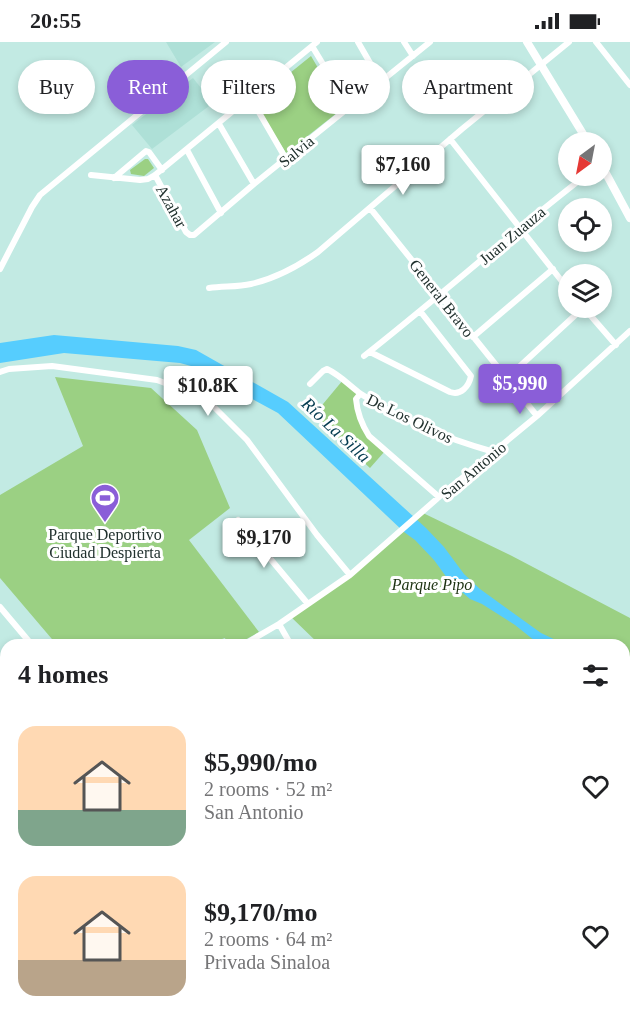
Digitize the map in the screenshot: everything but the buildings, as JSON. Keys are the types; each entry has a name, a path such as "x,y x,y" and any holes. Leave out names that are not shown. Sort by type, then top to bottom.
{"main road":[{"path":"527,42 582,132"},
{"path":"612,185 630,218"}],"street":[{"path":"0,269 40,195 226,42"},
{"path":"358,42 368,60"},
{"path":"404,42 413,56"},
{"name":"Salvia","path":"390,75 430,42"},
{"path":"209,288 249,284 292,270 318,252 569,42"},
{"path":"596,42 630,85"},
{"path":"295,60 314,44 323,60"},
{"path":"91,175 148,179 231,114"},
{"path":"259,114 286,159"},
{"name":"Salvia","path":"190,235 194,235 341,114"},
{"path":"219,124 254,184"},
{"path":"450,140 558,276"},
{"path":"187,150 221,213"},
{"path":"114,178 146,151 162,170"},
{"name":"Azahar","path":"155,175 186,232 190,235"},
{"name":"Juan Zuauza","path":"420,311 471,376 468,385 459,393 454,394 367,354 573,186"},
{"name":"General Bravo","path":"370,208 537,416"},
{"path":"473,338 553,269"},
{"path":"507,378 573,318"},
{"path":"593,318 616,345"},
{"name":"San Antonio","path":"253,639 350,576 439,497 537,416 630,331"},
{"path":"0,372 9,369 52,366 157,380 194,394 212,405 247,440 350,576"},
{"name":"De Los Olivos","path":"310,384 327,369 360,394 428,430 494,452"},
{"path":"360,394 356,399 357,406 364,429 369,436 439,497"},
{"path":"238,520 308,604"},
{"path":"0,607 26,639"},
{"path":"279,624 288,639"}],"shaded area":[{"path":"166,42 215,42 189,61 177,60"},
{"path":"193,78 201,88 201,112 152,149 132,125 146,114 189,114 189,81"}],"green space":[{"path":"311,56 313,60 308,60 308,114 336,114 286,153 262,114 296,114 296,68"},
{"path":"148,159 154,168 144,176 131,174 130,170"},
{"name":"Parque Deportivo Ciudad Despierta","path":"55,377 151,388 197,430 230,508 189,540 259,632 247,639 52,639 0,578 0,495 83,446"},
{"path":"343,380 360,394 356,399 364,429 385,451 370,468 313,416"},
{"name":"Parque Pipo","path":"423,513 512,556 630,618 630,639 314,639 290,616 357,569"}],"water":[{"path":"54,335 178,346 196,350 288,402 426,528 464,574 480,589 541,633 554,639 532,639 515,625 470,599 450,582 415,540 278,413 191,366 180,363 64,353 0,363 0,343"}],"place":[{"name":"Parque Deportivo Ciudad Despierta","path":"105,524"}],"water label":[{"name":"Río La Silla","path":"336,430"}]}
